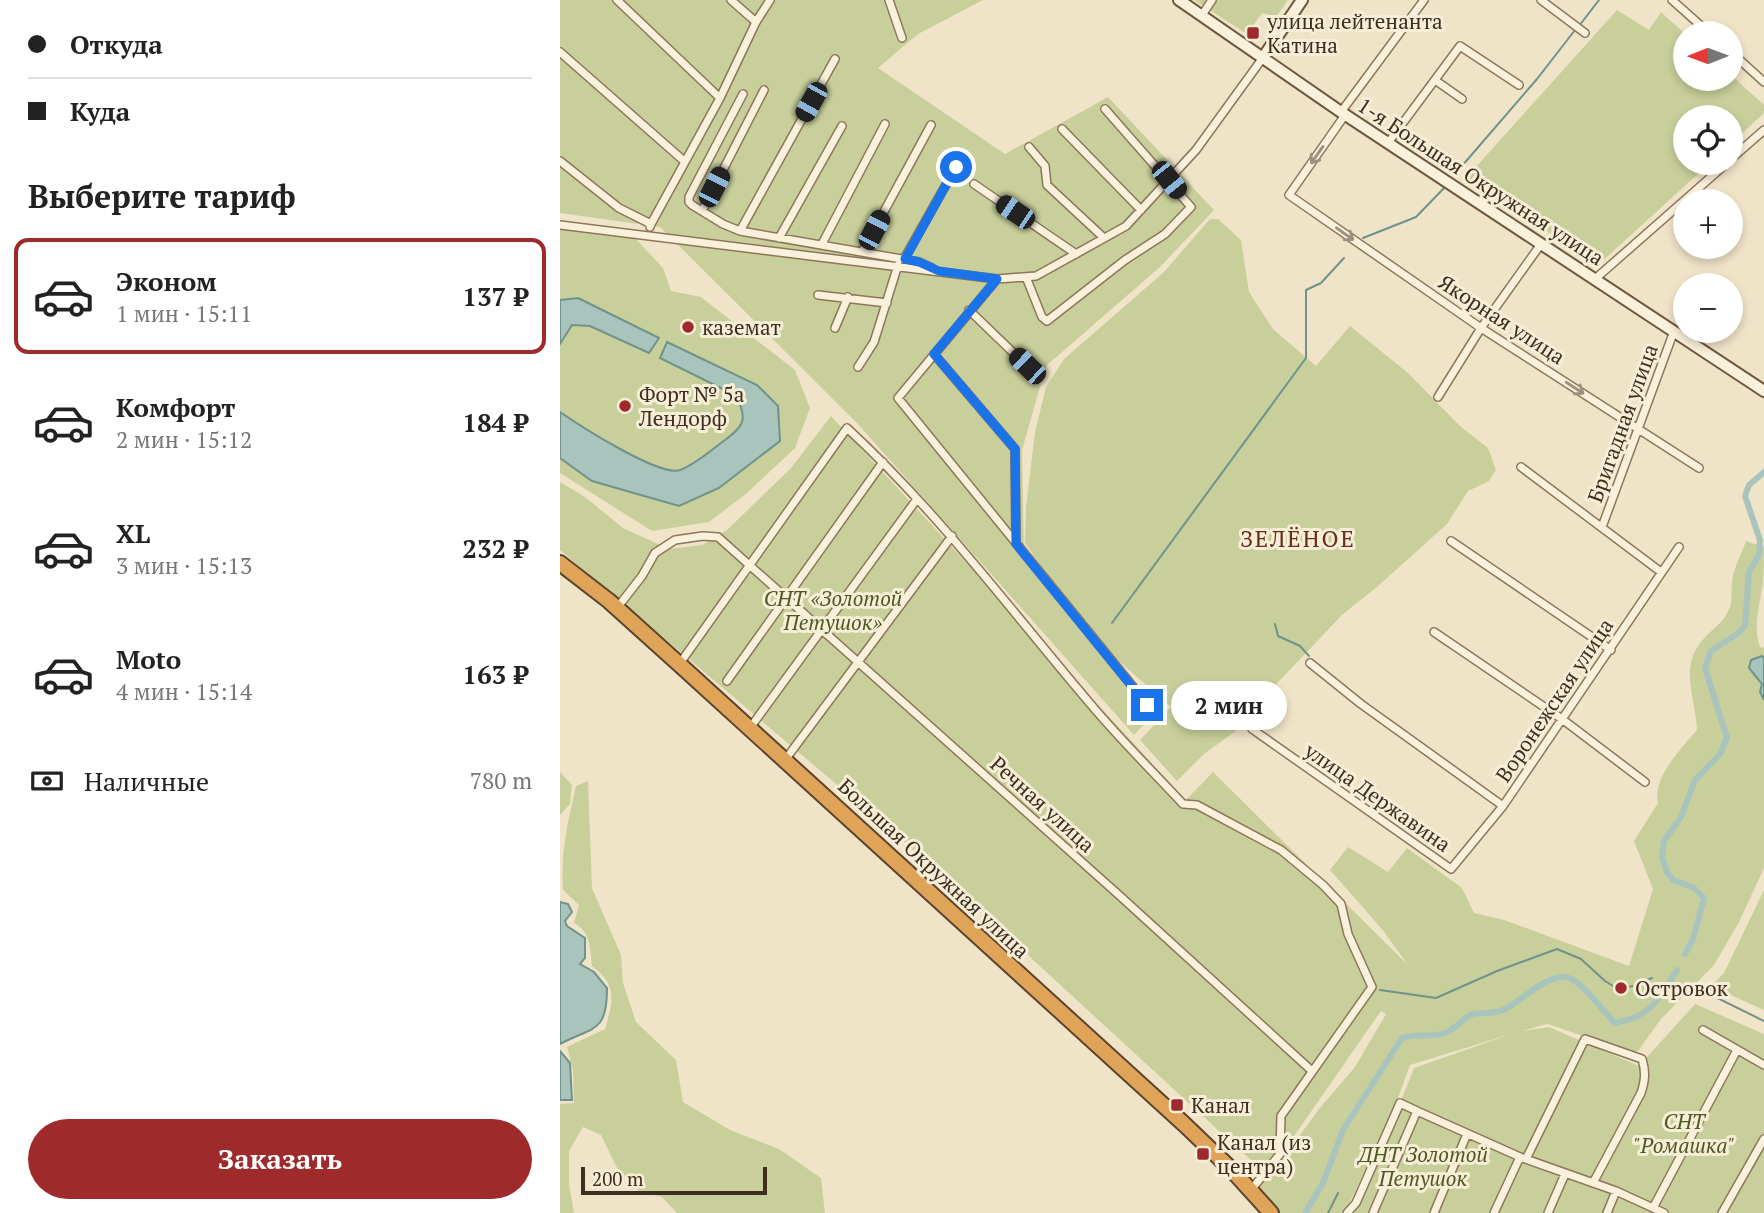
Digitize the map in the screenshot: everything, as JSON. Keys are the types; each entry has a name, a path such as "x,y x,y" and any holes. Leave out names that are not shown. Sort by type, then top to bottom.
{"highway":[{"name":"Большая Окружная улица","path":"560,563 617,608 1184,1124 1271,1213"}],"street":[{"path":"617,0 720,97"},
{"path":"731,0 756,22"},
{"path":"647,234 720,97 756,22 770,0"},
{"path":"889,0 902,38"},
{"name":"1-я Большая Окружная улица","path":"1178,0 1262,59 1673,330"},
{"path":"1202,15 1212,0"},
{"path":"560,225 997,279 1036,276 1126,226 1196,150 1302,0"},
{"path":"1343,113 1424,0"},
{"path":"1541,0 1585,33"},
{"path":"1672,0 1696,21"},
{"path":"1388,143 1460,46 1519,85"},
{"path":"560,52 684,162"},
{"path":"740,231 835,60"},
{"path":"1743,63 1764,82"},
{"path":"1435,80 1462,99"},
{"path":"702,211 764,90"},
{"path":"743,94 689,197 692,205 740,231 905,259 939,271"},
{"path":"1026,277 1042,317 1047,321 1125,260 1165,234 1191,207 1105,109"},
{"name":"Якорная улица","path":"1343,113 1289,195 1481,328 1699,468"},
{"path":"821,244 885,124"},
{"path":"863,252 931,125"},
{"path":"779,238 842,126"},
{"path":"1062,129 1141,210"},
{"path":"1743,148 1764,130"},
{"path":"1029,147 1045,166 1047,185 1104,238"},
{"path":"560,161 619,208 651,224"},
{"path":"905,259 956,167"},
{"path":"1595,279 1713,175"},
{"path":"974,184 1076,254"},
{"path":"1438,397 1481,328 1541,244"},
{"path":"858,368 874,342 898,265"},
{"path":"997,279 898,398 1147,705"},
{"path":"818,295 887,303"},
{"path":"835,328 848,298"},
{"path":"969,310 1027,366"},
{"name":"Бригадная улица","path":"1602,527 1673,334"},
{"name":"1-я Большая Окружная улица","path":"1692,343 1764,391"},
{"path":"934,354 1015,449 1016,544"},
{"path":"683,659 847,428 883,462 952,536 1094,708 1183,804 1197,804 1280,850 1323,885 1341,904 1348,934 1372,987 1281,1116 1280,1154 1251,1190"},
{"path":"727,681 883,462"},
{"path":"1521,467 1661,572"},
{"path":"750,728 917,499"},
{"path":"785,760 952,536"},
{"name":"Речная улица","path":"617,608 642,576 655,553 675,540 718,537 1311,1070"},
{"path":"1451,541 1611,650"},
{"name":"Воронежская улица","path":"1451,869 1503,806 1679,547"},
{"path":"1434,632 1562,719 1645,782"},
{"path":"1310,663 1361,704 1503,806"},
{"name":"улица Державина","path":"1252,730 1451,869"},
{"path":"1703,1030 1764,1065"},
{"path":"1494,1213 1585,1039 1642,1059 1645,1082 1593,1183"},
{"path":"1653,1208 1737,1050"},
{"path":"1347,1213 1356,1203 1400,1103 1523,1158 1616,1191 1663,1213"},
{"path":"1373,1213 1417,1111"},
{"path":"1434,1213 1467,1134"},
{"path":"1722,1213 1764,1139"},
{"path":"1548,1213 1565,1174"},
{"path":"1607,1213 1616,1191"}],"green space":[{"path":"560,0 983,0 918,34 878,68 1005,154 1108,97 1214,210 1160,267 1046,366 1022,450 1024,556 1082,633 1159,709 1134,735 857,423 660,227 560,213"},
{"path":"1194,0 1288,0 1276,17 1262,13 1247,34"},
{"path":"1617,10 1649,30 1661,12 1673,23 1673,91 1743,91 1743,86 1764,105 1764,113 1743,133 1743,105 1673,105 1673,175 1697,175 1681,189 1673,189 1673,197 1598,265 1466,178"},
{"path":"1210,219 1218,219 1241,240 1249,292 1273,329 1316,366 1350,326 1408,373 1460,426 1488,448 1496,470 1489,481 1468,491 1447,524 1343,614 1264,697 1244,725 1204,754 1177,781 1140,740 1171,707 1112,655 1062,596 1025,543 1026,507 1035,432 1046,387 1064,359 1164,272"},
{"path":"560,226 634,237 663,268 671,291 701,297 795,370 810,408 795,448 747,493 709,522 652,531 560,473 560,458 592,481 679,506 778,406 660,358 737,396 743,416 737,430 698,461 680,470 655,466 638,458 560,412 560,344 572,324 590,326 649,353 658,338 578,298 560,300"},
{"path":"831,416 1186,800 1213,772 1408,965 1381,928 1330,870 1348,847 1388,872 1407,848 1462,888 1474,913 1504,920 1629,966 1653,889 1634,841 1658,803 1659,783 1664,773 1697,730 1690,684 1694,652 1729,609 1733,577 1746,541 1764,547 1757,631 1760,647 1764,648 1764,868 1739,922 1714,965 1661,1019 1638,1051 1632,1053 1547,1024 1522,1031 1549,1027 1639,1066 1695,1004 1764,1034 1764,1213 1346,1213 1354,1202 1414,1068 1511,1034 1410,1065 1396,1103 1351,1200 1341,1213 1279,1213 1259,1187 1355,1067 1386,1014 1381,1011 1267,1175 907,844 560,550 560,482 585,497 623,528 669,549 702,545 727,530 791,468"},
{"path":"560,772 572,785 570,804 560,815"},
{"path":"588,781 592,888 621,955 623,983 636,1022 676,1060 683,1102 730,1130 779,1149 821,1178 825,1213 677,1213 662,1197 640,1192 618,1170 601,1135 583,1127 569,1151 569,1184 574,1213 560,1213 560,1104 574,1103 573,1070 567,1047 605,1029 611,1002 610,987 592,966 587,936 574,923 579,905 563,890 564,851 576,786"},
{"path":"1764,890 1764,1010 1711,986 1724,973"}],"water":[{"path":"578,298 659,338 649,353 590,326 572,325 560,344 560,300"},
{"path":"667,342 757,385 778,406 780,441 719,488 679,506 592,481 560,458 560,412 619,448 655,466 670,470 680,470 692,464 737,430 743,416 737,396 660,358"},
{"path":"1762,656 1764,700 1760,692 1762,684 1749,668 1751,660"},
{"path":"560,902 568,904 572,912 565,921 567,926 585,938 585,958 580,964 594,972 607,988 601,1021 590,1030 560,1044"},
{"path":"560,1051 570,1063 572,1100 560,1100"}],"waterway":[{"path":"1579,26 1599,0"},
{"path":"1455,174 1537,79 1575,30"},
{"path":"1363,238 1416,217 1446,186"},
{"path":"1112,623 1306,358 1306,290 1321,283 1344,258"},
{"path":"1685,954 1693,939 1704,898 1694,888 1673,880 1667,872 1662,857 1664,841 1681,817 1695,780 1720,754 1727,738 1705,668 1711,651 1745,626 1749,572 1759,555 1760,540 1745,496 1749,485 1764,472"},
{"path":"1275,624 1278,636 1300,646 1309,656"},
{"path":"1380,990 1436,998 1497,971 1557,949 1581,959 1618,989 1652,978"},
{"path":"1305,1213 1323,1183 1343,1130 1402,1038 1445,1033 1471,1015 1503,1010 1541,985 1564,977 1584,989 1615,1023 1628,1020 1653,1005 1677,970"},
{"path":"1693,986 1764,1021"},
{"path":"1328,1213 1338,1193"}],"place":[{"name":"улица лейтенанта Катина","path":"1253,33"},
{"name":"каземат","path":"688,327"},
{"name":"Форт № 5а Лендорф","path":"625,406"},
{"name":"Островок","path":"1621,988"},
{"name":"Канал","path":"1177,1105"},
{"name":"Канал (из центра)","path":"1203,1154"}],"district":[{"name":"ЗЕЛЁНОЕ","path":"1298,538"}],"route":[{"path":"956,167 905,259 939,271 997,279 934,354 1015,449 1016,544 1147,705"}],"park label":[{"name":"СНТ «Золотой Петушок»","path":"833,610"},
{"name":"СНТ \"Ромашка\"","path":"1684,1133"},
{"name":"ДНТ Золотой Петушок","path":"1423,1166"}]}
